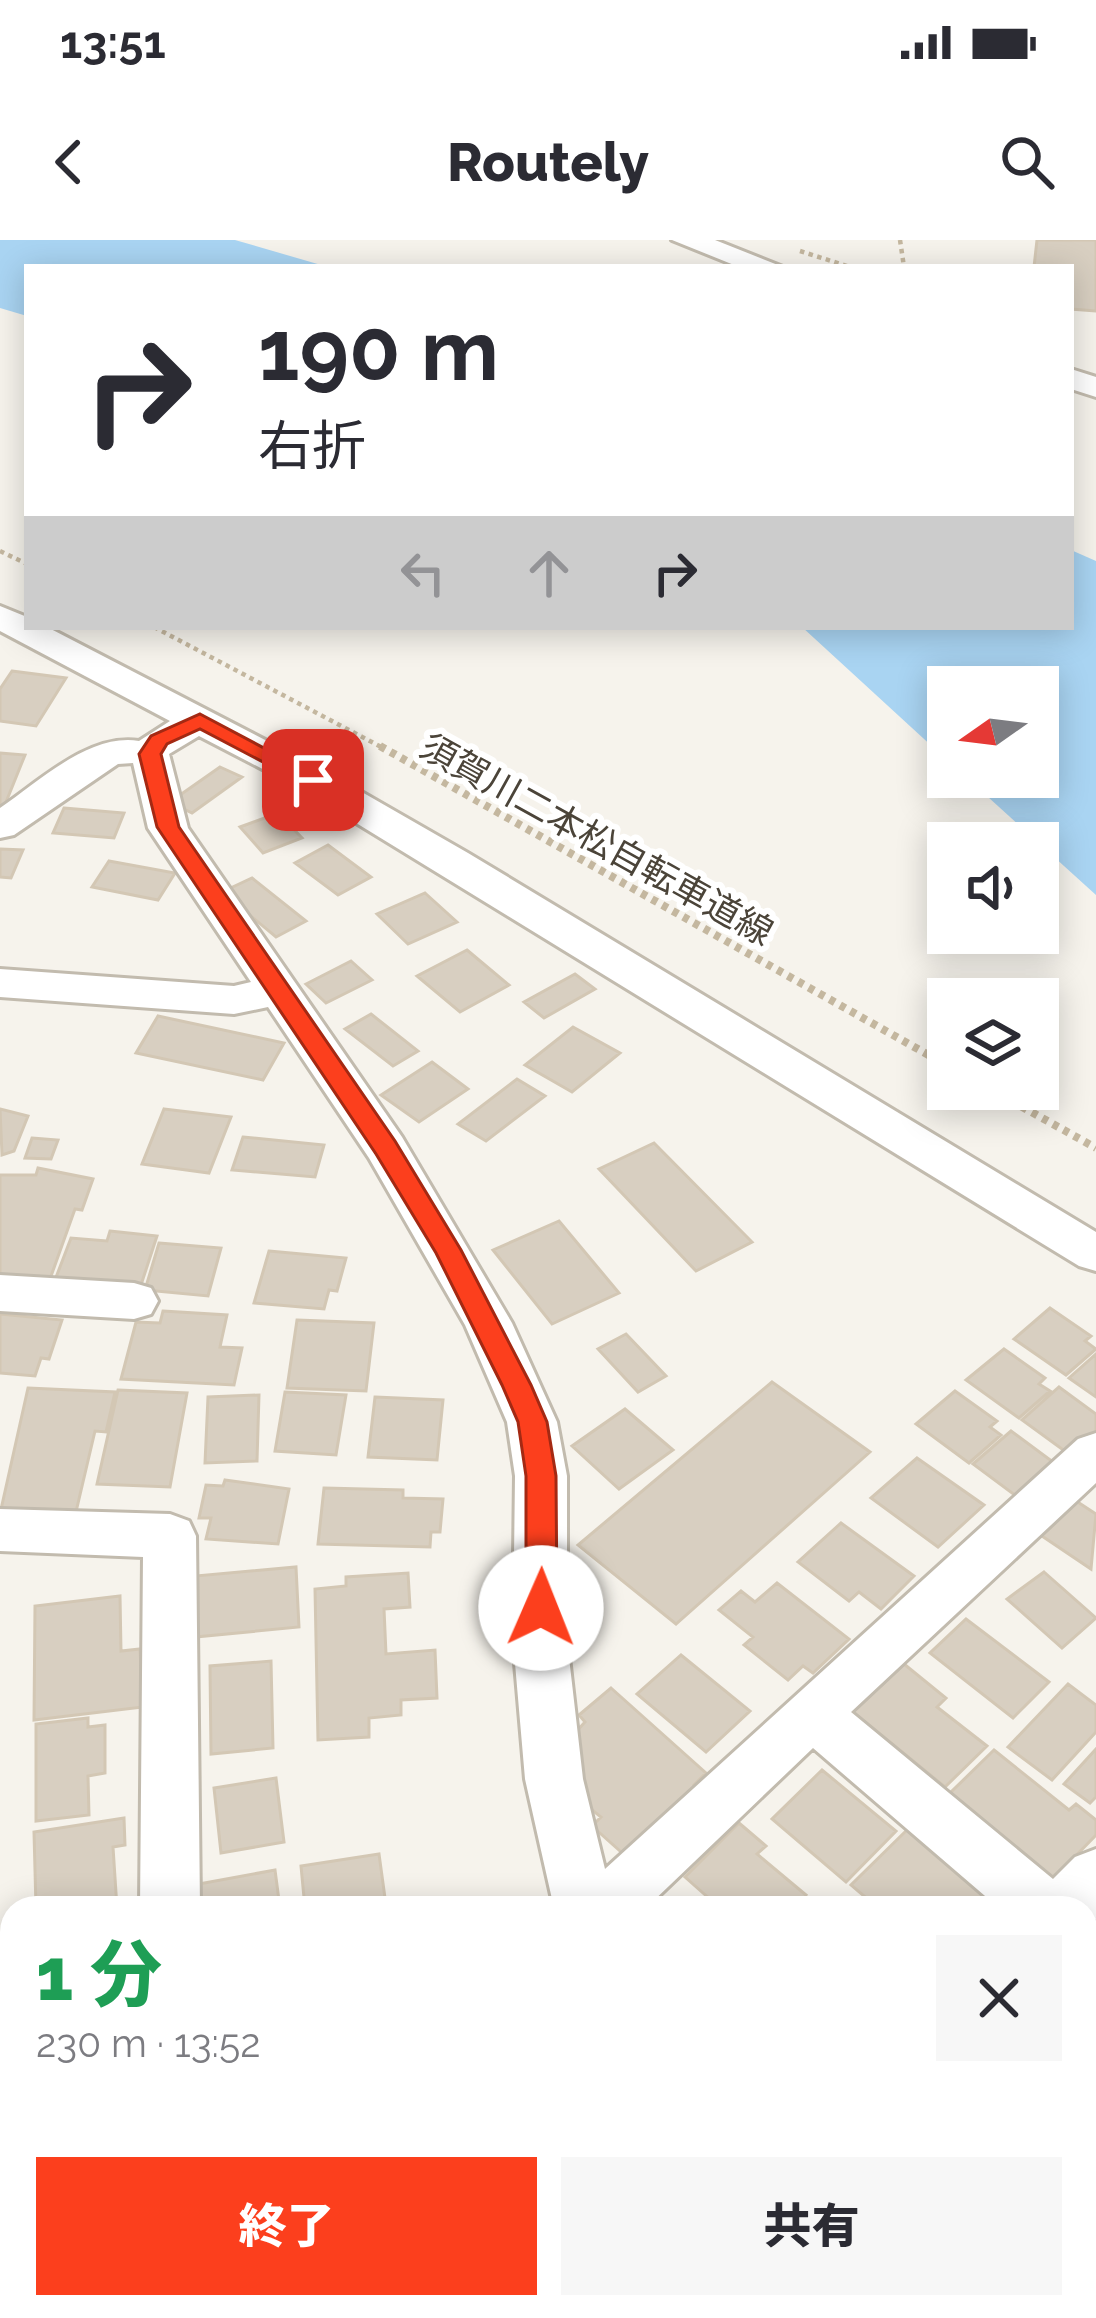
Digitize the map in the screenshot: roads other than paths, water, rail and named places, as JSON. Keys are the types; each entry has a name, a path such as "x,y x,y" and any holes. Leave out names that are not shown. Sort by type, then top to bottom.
{"street":[{"path":"686,240 759,264"},
{"path":"25,630 454,862 1096,1254"},
{"path":"200,721 159,740 150,754 168,827 277,991 312,1034 448,1250 532,1422 541,1476 540,1640 554,1779 581,1896"},
{"path":"0,826 104,756 123,750 150,754"},
{"path":"0,983 234,1000 277,991"},
{"path":"0,1293 134,1301"},
{"path":"618,1896 1096,1453"},
{"path":"0,1530 170,1536 170,1896"},
{"path":"812,1713 1029,1896"}],"water":[{"path":"0,240 235,240 318,264 24,264 24,315 0,308"},
{"path":"1074,551 1096,561 1096,895 1059,861 1059,822 1016,822 989,798 1059,798 1059,666 927,666 927,742 805,630 1074,630"}]}
